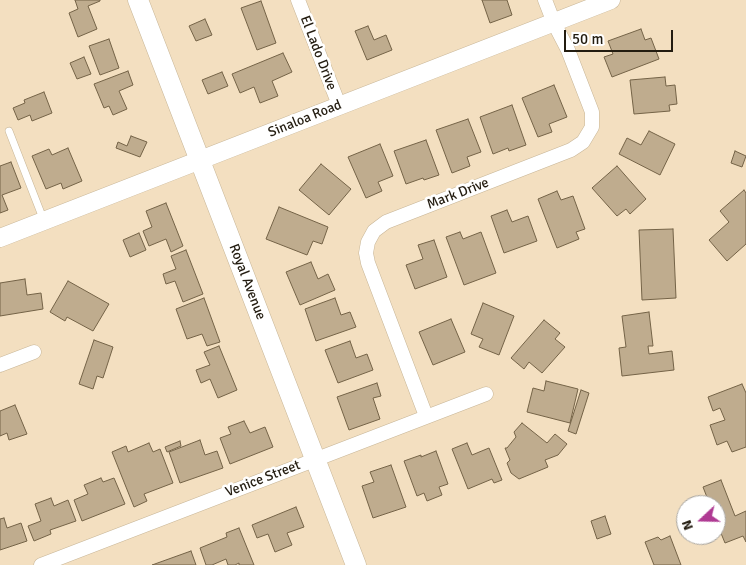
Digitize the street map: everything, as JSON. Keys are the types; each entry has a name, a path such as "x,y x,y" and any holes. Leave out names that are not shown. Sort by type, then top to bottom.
{"main road":[{"name":"Royal Avenue","path":"138,0 356,565"}],"street":[{"name":"El Lado Drive","path":"298,0 339,105"},
{"name":"Mark Drive","path":"426,416 368,263 366,252 368,242 374,231 386,222 571,150 583,142 592,127 592,112 568,50 545,0"},
{"name":"Sinaloa Road","path":"0,238 611,0"},
{"path":"0,365 34,352"},
{"name":"Venice Street","path":"41,565 486,394"}],"lane":[{"path":"9,132 44,221"}],"building":[{"path":"75,0 100,0 88,6 97,29 78,37 69,13 78,9"},
{"path":"482,0 507,0 512,15 490,23"},
{"path":"261,1 276,43 257,50 241,8"},
{"path":"205,19 212,35 196,41 189,26"},
{"path":"368,26 374,40 386,35 392,50 367,60 355,31"},
{"path":"641,29 645,40 651,38 659,59 612,77 604,57 613,54 608,41"},
{"path":"109,39 119,68 100,75 89,46"},
{"path":"283,53 292,72 272,81 278,96 260,103 254,87 240,93 232,74"},
{"path":"84,57 91,74 77,79 70,63"},
{"path":"128,71 133,85 119,91 127,109 113,115 109,106 104,108 94,84"},
{"path":"222,72 228,86 208,94 202,80"},
{"path":"665,77 666,86 675,85 677,104 669,105 670,111 634,114 630,80"},
{"path":"554,85 567,117 549,124 552,132 538,137 522,98"},
{"path":"44,92 52,113 32,121 30,115 18,120 13,108 25,103 24,100"},
{"path":"512,105 526,145 509,151 508,148 493,154 480,117"},
{"path":"468,119 481,152 467,157 470,166 452,173 436,130"},
{"path":"649,131 675,144 660,175 619,154 627,138 641,145"},
{"path":"131,136 147,142 140,157 116,148 118,142 127,146"},
{"path":"426,140 439,175 406,184 394,151"},
{"path":"380,144 393,176 378,182 382,191 366,198 348,157"},
{"path":"68,148 82,181 63,189 61,183 46,189 32,156 49,149 52,155"},
{"path":"735,151 746,156 742,167 731,163"},
{"path":"11,162 21,188 2,195 8,210 0,213 0,166"},
{"path":"321,164 351,189 329,215 299,190"},
{"path":"617,166 646,199 630,214 626,209 617,216 592,188"},
{"path":"744,190 746,193 746,244 727,261 709,240 729,222 720,211"},
{"path":"557,191 561,200 573,196 585,229 576,232 579,239 557,248 538,199"},
{"path":"166,203 183,246 171,252 166,239 149,246 143,231 152,227 146,211"},
{"path":"279,207 328,227 322,244 313,241 307,255 266,239"},
{"path":"507,210 512,222 528,216 537,241 504,253 491,216"},
{"path":"673,229 676,298 642,300 639,230"},
{"path":"460,232 463,239 481,232 496,273 464,285 446,237"},
{"path":"139,233 146,250 130,257 123,240"},
{"path":"434,240 447,277 415,289 406,265 423,259 418,245"},
{"path":"186,250 203,294 183,302 175,281 166,284 163,274 176,269 171,256"},
{"path":"311,262 318,279 328,274 335,290 300,305 286,272"},
{"path":"25,279 27,295 41,293 43,309 0,316 0,283"},
{"path":"68,281 109,304 93,331 67,317 65,321 50,312"},
{"path":"204,298 220,342 207,346 202,334 187,339 176,309"},
{"path":"335,298 341,315 350,312 356,327 316,341 305,309"},
{"path":"483,303 514,316 499,355 479,347 483,339 471,334"},
{"path":"649,312 653,346 648,346 649,354 672,351 674,370 622,376 619,348 626,347 622,316"},
{"path":"451,319 465,352 433,365 419,332"},
{"path":"544,320 560,333 555,339 565,347 542,373 529,362 524,369 511,358"},
{"path":"94,340 113,347 103,378 97,376 93,389 79,384"},
{"path":"350,341 356,358 367,354 373,370 338,383 325,350"},
{"path":"219,346 237,390 218,398 210,379 201,383 196,370 210,365 204,352"},
{"path":"546,381 578,389 570,423 527,412 533,388 544,391"},
{"path":"377,383 381,396 373,398 380,419 349,430 337,397"},
{"path":"742,384 746,393 746,447 732,452 727,441 717,445 710,425 725,420 720,408 713,411 708,397"},
{"path":"581,390 589,393 576,434 568,431"},
{"path":"15,405 27,434 9,440 7,433 0,436 0,411"},
{"path":"244,421 250,433 265,427 273,447 230,464 220,438 231,434 228,427"},
{"path":"522,423 547,443 555,434 567,444 558,455 545,460 548,467 519,479 511,473 507,463 510,460 505,448 516,437 514,432"},
{"path":"200,440 205,455 217,451 223,468 180,483 169,452"},
{"path":"180,441 181,446 167,452 165,447"},
{"path":"149,443 153,452 160,449 173,483 144,494 147,501 134,507 112,452 126,446 128,452"},
{"path":"467,443 472,455 489,448 502,480 494,483 492,479 468,489 452,449"},
{"path":"436,451 448,484 439,487 442,495 427,501 424,493 417,496 404,461"},
{"path":"391,465 406,507 373,518 362,486 374,482 370,472"},
{"path":"101,478 103,482 114,478 125,504 82,521 74,500 88,494 84,485"},
{"path":"721,480 735,516 746,511 746,542 743,536 726,543 726,495 706,495 703,487"},
{"path":"51,498 54,506 68,500 76,521 50,530 51,534 34,541 28,526 41,521 35,504"},
{"path":"296,507 304,527 287,533 292,545 275,552 268,534 257,538 252,525"},
{"path":"605,516 611,534 597,539 591,521"},
{"path":"4,518 7,528 21,523 27,541 0,550 0,519"},
{"path":"239,528 254,565 239,565 239,563 228,565 226,559 212,565 206,565 200,548 227,537 226,533"},
{"path":"670,536 681,565 654,565 645,542 658,537 661,540"},
{"path":"191,551 196,565 152,565"}]}
